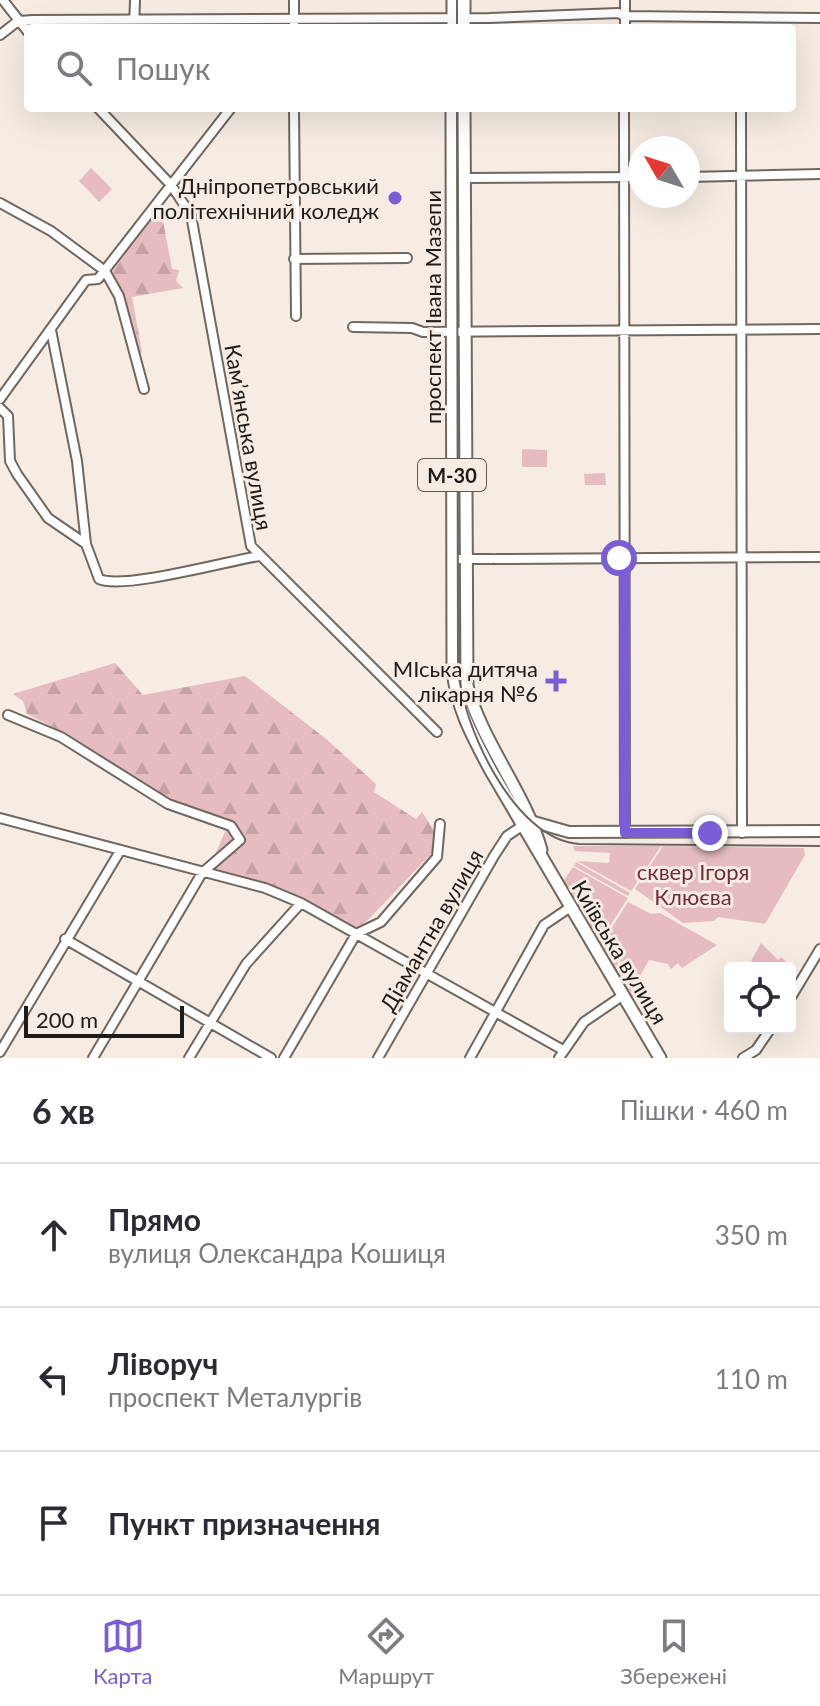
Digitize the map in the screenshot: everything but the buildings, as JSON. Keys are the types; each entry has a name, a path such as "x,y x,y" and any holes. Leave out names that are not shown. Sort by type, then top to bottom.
{"highway":[{"path":"453,0 459,23"},
{"path":"459,23 464,0"},
{"name":"проспект Івана Мазепи","path":"452,112 453,669 459,705 528,824"},
{"name":"проспект Івана Мазепи","path":"464,112 466,559 470,697 528,824"},
{"name":"Київська вулиця","path":"528,824 569,908 660,1058"}],"main road":[{"path":"528,824 569,832 820,831"}],"street":[{"path":"3,0 24,28"},
{"path":"0,35 18,21 135,24 135,0"},
{"path":"294,0 294,24"},
{"path":"625,0 625,24"},
{"path":"376,24 459,23 618,13 625,16 820,18"},
{"path":"742,17 742,24"},
{"name":"Камʼянська вулиця","path":"102,112 171,185 191,215 249,541 259,556 437,732"},
{"path":"0,399 86,280 98,279 105,271 228,112"},
{"path":"294,112 296,316"},
{"path":"624,112 625,833"},
{"path":"741,112 742,833"},
{"path":"700,177 820,174"},
{"path":"464,178 628,177"},
{"path":"0,203 51,231 105,271 119,296 144,389"},
{"path":"294,259 407,258"},
{"path":"353,327 452,331 820,329"},
{"path":"51,330 77,461 86,544 99,579 106,582 130,581 259,556"},
{"path":"0,408 8,416 10,461 17,474 48,518 86,544"},
{"path":"453,559 820,557"},
{"path":"8,715 61,737 168,804 231,826 240,840 202,873 93,1058"},
{"path":"0,818 265,888 301,903 427,973 561,1054 584,1022 622,996"},
{"path":"284,1058 356,934 381,922 437,857 440,824"},
{"name":"Діамантна вулиця","path":"378,1058 507,836 528,824"},
{"path":"0,1052 4,1036 120,851"},
{"path":"189,1058 246,964 301,903"},
{"path":"470,1058 544,925 569,908"},
{"path":"65,939 271,1058"},
{"path":"796,989 820,949"},
{"path":"743,1058 756,1050 767,1034"}],"green space":[{"path":"91,168 112,189 99,202 79,181"},
{"path":"160,205 172,269 179,270 176,281 183,288 132,297 142,352 137,356 127,310 111,273"},
{"path":"522,449 547,450 547,467 522,467"},
{"path":"605,473 606,485 585,485 584,474"},
{"path":"115,663 143,695 245,676 325,738 376,784 374,792 416,819 422,812 435,832 433,852 367,921 355,928 302,900 209,869 230,820 172,802 66,734 27,714 23,701 13,694"},
{"name":"сквер Ігоря Клюєва","path":"573,846 661,846 631,891 577,861 609,863 610,853 575,851"},
{"name":"сквер Ігоря Клюєва","path":"663,846 804,848 805,855 765,924 718,917 714,921 683,923 635,889"},
{"path":"576,862 630,893 628,896 574,866"},
{"name":"сквер Ігоря Клюєва","path":"573,867 628,898 604,935 597,939 564,880"},
{"name":"сквер Ігоря Клюєва","path":"628,902 651,914 660,913 717,945 682,968 678,963 671,969 668,964 649,960 635,985 606,937"},
{"name":"сквер Ігоря Клюєва","path":"604,939 636,994 633,999 599,942"},
{"path":"761,943 778,960 781,957 786,962 753,962"}],"tram line":[{"path":"457,0 457,24"},
{"path":"457,112 458,668 469,719 481,748 513,802 533,823 555,838 579,844 820,846"}],"place":[{"name":"Дніпропетровський політехнічний коледж","path":"395,198"},
{"name":"МІська дитяча лікарня №6","path":"556,681"}],"route":[{"path":"619,558 625,557 625,833 710,833"}]}
